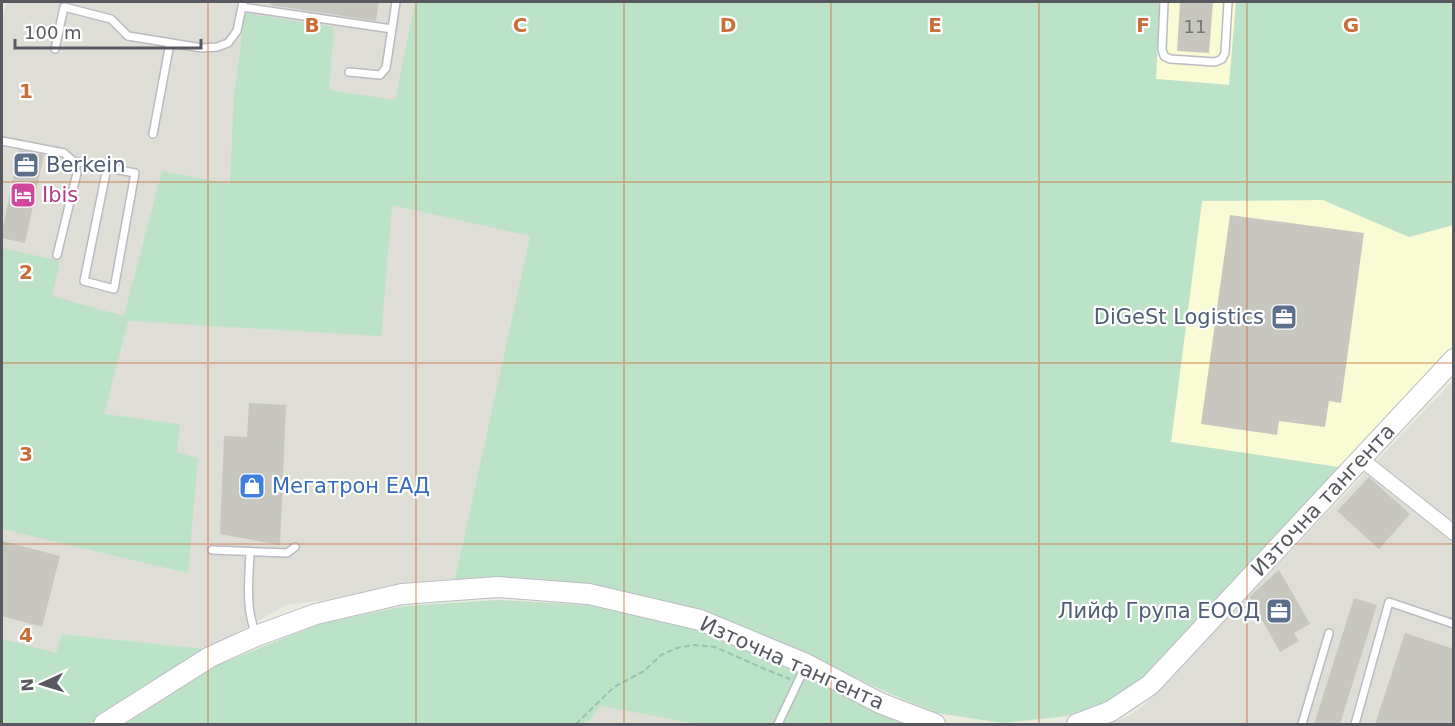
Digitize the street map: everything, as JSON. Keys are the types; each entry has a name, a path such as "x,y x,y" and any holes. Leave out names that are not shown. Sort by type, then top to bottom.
{"street":[{"name":"Източна тангента","path":"1077,724 1111,711 1150,685 1454,359"},
{"path":"1362,459 1454,533"},
{"name":"Източна тангента","path":"104,724 210,657 256,636 316,614 402,594 498,587 589,594 700,620 802,672 935,724"}],"lane":[{"path":"348,72 380,75 386,68 396,2"},
{"path":"1164,2 1162,49 1164,56 1170,59 1215,62 1224,56 1228,2"},
{"path":"55,49 64,6 111,19 128,36 202,48 228,43 237,31 242,4 392,29"},
{"path":"153,134 170,43"},
{"path":"2,151 3,141 64,153 73,161 135,173 114,289 84,281 107,168"},
{"path":"57,255 76,173 73,161"},
{"path":"212,550 287,553 295,547"},
{"path":"250,552 249,609 251,624 256,636"},
{"path":"1355,724 1389,602 1454,624"},
{"path":"1302,724 1329,633"},
{"path":"778,724 802,672"}],"path":[{"path":"576,724 614,687 644,671 661,655 676,648 693,645 715,647 790,679 802,672"}],"shaded area":[{"path":"6,2 415,2 396,100 530,236 454,583 286,605 207,649 63,634 56,654 2,639 2,23"},
{"path":"415,2 1160,2 1156,79 1229,85 1236,2 1453,2 1453,225 1409,237 1323,200 1202,201 1171,442 1345,468 1145,678 1107,702 1067,716 1003,723 937,713 809,656 702,612 454,583 530,236 392,205 381,336 128,321 104,414 180,424 177,452 198,458 188,573 2,529 2,248 60,261 52,296 124,316 162,171 230,184 234,96 245,13 334,27 329,90 395,100"},
{"path":"1160,2 1236,2 1229,85 1156,79"},
{"path":"1323,200 1409,237 1453,225 1453,349 1345,468 1171,442 1202,201"},
{"path":"1453,381 1453,724 1109,724 1130,715 1144,705"},
{"path":"498,600 588,605 697,630 824,684 904,724 697,724 601,706 586,724 125,724 215,666 319,624 405,606"},
{"path":"62,634 207,649 90,724 2,724 2,639 56,653"},
{"path":"601,706 693,723 697,724 586,724"}],"building":[{"path":"271,2 379,2 376,21 270,5"},
{"path":"1180,2 1213,2 1209,53 1177,51"},
{"path":"19,150 44,155 25,243 2,238"},
{"name":"DiGeSt Logistics","path":"1230,215 1364,233 1341,403 1329,401 1325,427 1279,421 1277,435 1201,424"},
{"name":"Мегатрон ЕАД","path":"249,403 286,405 280,545 220,534 224,436 247,437"},
{"path":"1369,477 1410,514 1379,549 1337,511"},
{"path":"2,541 60,556 42,627 2,616"},
{"name":"Лийф Група ЕООД","path":"1279,570 1310,624 1294,633 1299,641 1280,652 1249,597"},
{"path":"1354,598 1377,605 1340,724 1314,724"},
{"path":"1405,633 1454,649 1454,724 1375,724"}],"place":[{"name":"Berkein","path":"26,165"},
{"name":"Ibis","path":"23,195"},
{"name":"DiGeSt Logistics","path":"1284,317"},
{"name":"Мегатрон ЕАД","path":"252,486"},
{"name":"Лийф Група ЕООД","path":"1279,611"}]}
